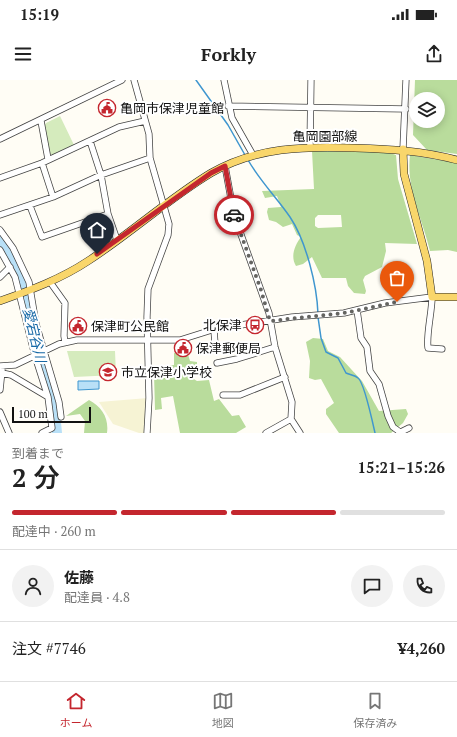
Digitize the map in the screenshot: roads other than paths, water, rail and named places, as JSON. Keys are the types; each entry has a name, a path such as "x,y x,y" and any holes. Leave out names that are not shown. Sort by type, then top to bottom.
{"main road":[{"name":"亀岡園部線","path":"0,301 50,282 88,261 211,173 252,156 281,149 310,146 404,149 420,151 457,160"},
{"path":"404,149 404,174 428,261 432,297 457,297"}],"street":[{"path":"0,139 40,121 122,80"},
{"path":"134,80 149,134 150,158 169,224 168,235 148,289 146,318 149,398 147,433"},
{"path":"224,80 228,106 232,118 252,156"},
{"path":"310,146 311,80"},
{"path":"404,149 406,80"},
{"path":"228,106 406,109"},
{"path":"40,121 48,159"},
{"path":"0,178 42,163 119,127 145,122"},
{"path":"90,141 101,175 108,214 117,240"},
{"path":"0,215 30,206 101,175 150,158"},
{"path":"42,163 53,197"},
{"path":"225,166 234,215 261,290 270,321 275,347 292,402 291,419 300,433"},
{"path":"30,206 42,237 108,214"},
{"path":"0,230 13,248 24,271 25,292 48,397 52,428 42,433"},
{"path":"0,250 25,292 36,324 39,354 60,402 61,417"},
{"path":"0,277 10,267"},
{"path":"50,282 65,303 64,336 66,342"},
{"path":"1,367 15,365 66,342 76,340 180,340 214,330 314,315 344,313 385,303 432,297 430,328 427,339 428,348 442,349"},
{"path":"357,310 361,338 368,352 370,371 379,384 388,416 394,427 399,432 409,428"},
{"path":"214,330 215,344"},
{"path":"217,363 243,358 275,347"},
{"path":"0,390 1,367"},
{"path":"1,367 11,375 48,397"},
{"path":"223,395 240,395 285,377"},
{"path":"0,412 9,433"},
{"path":"266,433 291,419"}],"water":[{"path":"78,381 99,381 99,389 78,390"}],"waterway":[{"path":"196,80 228,125 245,155"},
{"path":"248,160 296,227 310,264 318,314"},
{"name":"愛宕谷川","path":"0,241 16,264 23,283 33,334 54,402 57,433"},
{"path":"318,317 321,338 326,352 338,358 346,373 357,377 363,387 375,433"}],"place":[{"name":"亀岡市保津児童館","path":"107,108"},
{"name":"北保津","path":"255,325"},
{"name":"保津町公民館","path":"78,326"},
{"name":"保津郵便局","path":"183,348"},
{"name":"市立保津小学校","path":"108,372"}]}
